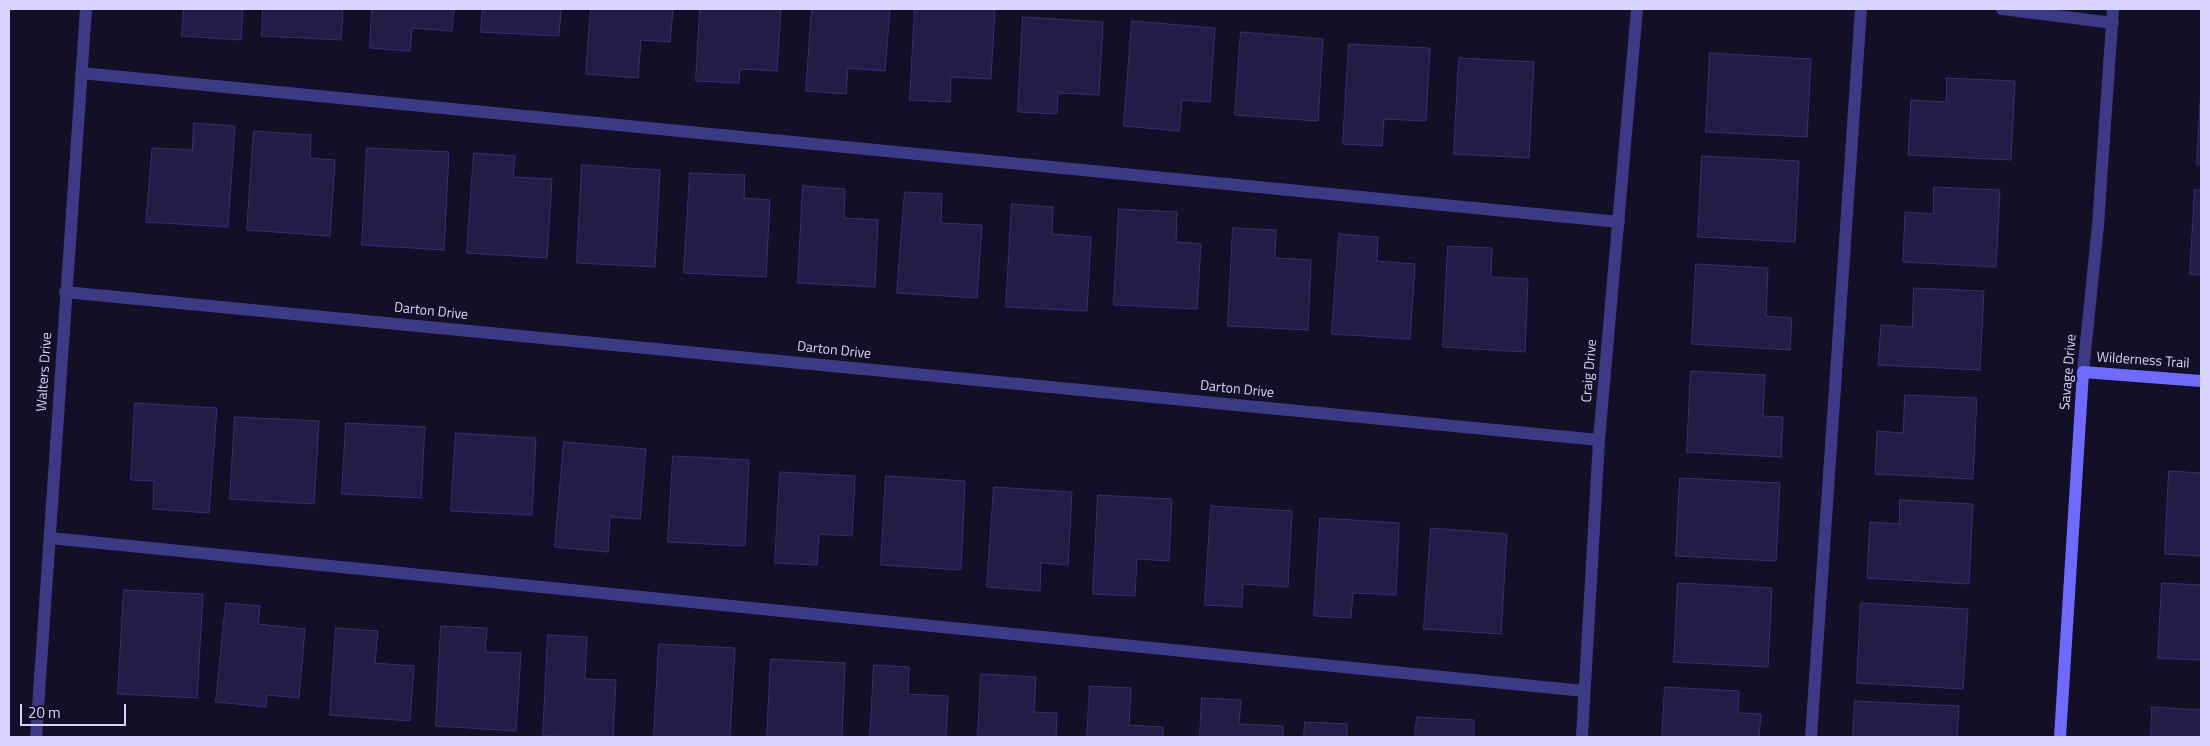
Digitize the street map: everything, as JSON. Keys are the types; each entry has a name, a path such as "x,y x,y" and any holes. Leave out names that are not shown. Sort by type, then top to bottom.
{"street":[{"name":"Walters Drive","path":"36,737 65,292 86,9"},
{"name":"Craig Drive","path":"1582,737 1599,440 1637,9"},
{"path":"1811,737 1861,9"},
{"path":"2002,9 2113,22"},
{"name":"Savage Drive","path":"2060,737 2083,372 2098,225 2113,9"},
{"path":"81,73 1618,222"},
{"name":"Darton Drive","path":"65,292 1599,440"},
{"name":"Wilderness Trail","path":"2083,372 2201,381"},
{"path":"50,538 1584,691"}],"building":[{"path":"184,9 243,9 241,40 182,36"},
{"path":"263,9 343,9 341,40 262,36"},
{"path":"372,9 454,9 452,31 412,28 410,51 370,48"},
{"path":"483,9 561,9 559,36 481,32"},
{"path":"591,9 673,9 670,42 641,40 638,78 586,74"},
{"path":"700,9 781,9 777,71 740,69 739,83 696,81"},
{"path":"812,9 890,9 885,71 848,68 846,94 806,91"},
{"path":"915,9 995,9 991,79 951,77 950,102 910,100"},
{"path":"1023,17 1103,22 1099,95 1058,93 1057,114 1018,112"},
{"path":"1132,21 1215,28 1210,102 1182,100 1179,131 1124,126"},
{"path":"1241,32 1323,39 1318,121 1235,115"},
{"path":"1349,44 1430,48 1426,121 1384,119 1382,146 1343,144"},
{"path":"1710,53 1811,59 1807,137 1706,132"},
{"path":"1459,58 1534,62 1529,158 1454,154"},
{"path":"1947,78 2015,81 2011,160 1908,155 1911,100 1946,102"},
{"path":"2201,87 2201,165 2197,165"},
{"path":"194,123 235,126 228,227 146,222 152,148 192,150"},
{"path":"254,131 311,135 310,158 335,160 330,236 247,230"},
{"path":"367,148 449,152 444,250 362,245"},
{"path":"474,153 515,156 513,177 552,179 547,258 467,253"},
{"path":"1702,156 1799,161 1795,242 1698,237"},
{"path":"582,165 660,170 655,267 577,263"},
{"path":"690,173 745,175 744,198 770,200 766,277 684,273"},
{"path":"803,186 845,189 844,218 878,220 875,287 798,283"},
{"path":"1934,187 2000,190 1996,267 1903,262 1905,212 1933,214"},
{"path":"2195,190 2201,190 2201,275 2190,274"},
{"path":"905,192 942,194 941,223 982,225 977,298 897,293"},
{"path":"1012,204 1053,207 1052,234 1091,237 1087,311 1006,307"},
{"path":"1119,209 1177,212 1176,242 1201,244 1197,309 1114,305"},
{"path":"1233,228 1276,230 1275,258 1311,260 1308,330 1228,326"},
{"path":"1339,234 1378,237 1377,261 1415,264 1410,339 1332,334"},
{"path":"1448,246 1492,248 1491,277 1528,279 1525,352 1443,347"},
{"path":"1696,264 1768,268 1766,316 1792,318 1790,350 1692,344"},
{"path":"1914,288 1984,291 1980,370 1878,365 1881,325 1912,327"},
{"path":"1691,371 1765,375 1763,416 1783,417 1781,457 1687,452"},
{"path":"1905,395 1977,398 1973,479 1875,474 1877,431 1903,433"},
{"path":"135,403 217,408 209,513 153,509 154,481 131,480"},
{"path":"235,417 319,421 314,504 230,499"},
{"path":"346,423 425,427 421,498 342,494"},
{"path":"456,433 536,438 532,515 451,511"},
{"path":"564,442 646,449 640,519 610,517 608,552 555,547"},
{"path":"673,456 749,460 745,546 668,542"},
{"path":"2169,471 2201,473 2201,556 2165,554"},
{"path":"780,472 855,476 852,536 819,534 817,565 775,563"},
{"path":"886,476 965,481 961,570 881,565"},
{"path":"1680,478 1780,483 1776,561 1676,556"},
{"path":"994,487 1072,492 1068,565 1041,563 1040,591 987,587"},
{"path":"1098,495 1172,499 1169,561 1137,559 1135,596 1093,594"},
{"path":"1900,500 1973,504 1969,584 1867,578 1870,522 1899,524"},
{"path":"1211,506 1292,511 1288,587 1243,584 1242,607 1205,605"},
{"path":"1320,518 1399,523 1396,595 1353,593 1351,618 1314,616"},
{"path":"1431,528 1507,534 1501,634 1424,629"},
{"path":"1678,583 1772,588 1768,667 1674,662"},
{"path":"2162,583 2201,585 2201,660 2158,658"},
{"path":"124,590 203,594 197,698 118,694"},
{"path":"226,603 260,606 258,624 305,629 299,698 267,695 266,707 216,702"},
{"path":"1861,603 1968,609 1963,689 1857,683"},
{"path":"441,626 487,628 485,652 521,653 516,731 436,726"},
{"path":"336,628 378,631 375,663 414,666 410,721 330,715"},
{"path":"548,635 587,637 585,679 616,680 613,737 543,736"},
{"path":"659,644 735,648 730,737 654,737"},
{"path":"771,659 845,663 842,737 767,737"},
{"path":"874,665 909,667 908,694 948,696 946,737 870,737"},
{"path":"981,674 1036,677 1034,712 1057,713 1056,737 978,737"},
{"path":"1090,686 1131,688 1129,725 1163,727 1163,737 1087,737"},
{"path":"1665,687 1739,691 1738,713 1761,714 1759,737 1662,737"},
{"path":"1202,698 1241,700 1239,724 1283,726 1283,737 1200,737"},
{"path":"1855,701 1959,706 1957,737 1853,737"},
{"path":"2152,707 2201,710 2201,737 2151,737"},
{"path":"1417,717 1474,720 1474,737 1415,737"},
{"path":"1305,722 1347,724 1347,737 1304,737"}]}
